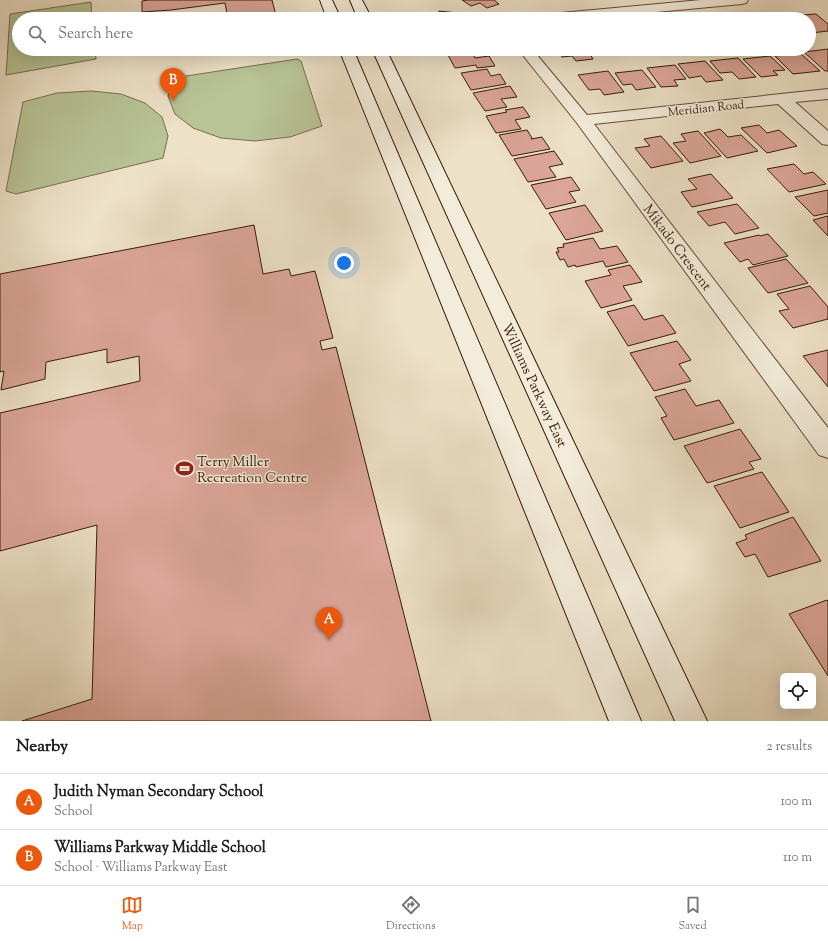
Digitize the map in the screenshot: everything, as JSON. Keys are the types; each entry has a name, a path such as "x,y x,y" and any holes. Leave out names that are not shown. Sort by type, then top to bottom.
{"main road":[{"path":"326,0 331,12"},
{"path":"356,0 362,12"},
{"path":"614,12 742,0"},
{"path":"349,56 625,721"},
{"name":"Williams Parkway East","path":"382,56 691,721"},
{"name":"Mikado Crescent","path":"531,56 583,120 828,447"},
{"name":"Meridian Road","path":"583,120 783,100 828,94"},
{"path":"783,100 828,140"}],"green space":[{"path":"91,2 92,12 24,12"},
{"path":"10,14 12,14 12,56 96,56 96,59 6,75"},
{"path":"297,59 301,61 322,126 290,137 255,141 221,138 193,128 175,114 168,96 173,78"},
{"path":"91,91 121,94 145,103 162,117 168,136 163,158 16,194 6,191 23,102 57,93"}],"building":[{"path":"272,0 275,12 227,12 225,3 142,12 142,1"},
{"path":"462,0 494,0 499,4 487,8 480,3 471,6"},
{"path":"816,14 828,24 828,31 816,32"},
{"path":"828,49 828,71 825,71 808,56 816,56 816,50"},
{"path":"449,56 474,56 475,58 489,56 495,66 477,68 476,65 455,68"},
{"path":"572,56 591,56 593,59 576,61"},
{"path":"770,56 785,70 773,71 778,75 761,77 743,59"},
{"path":"775,56 803,56 820,71 793,74"},
{"path":"738,58 756,77 739,79 732,72 720,73 710,61"},
{"path":"705,61 723,80 706,82 701,76 689,78 678,64"},
{"path":"675,65 686,79 674,80 678,86 661,87 647,68"},
{"path":"487,69 491,76 500,74 506,84 471,90 461,73"},
{"path":"642,70 656,87 636,90 632,84 623,85 615,73"},
{"path":"608,71 624,92 604,95 600,89 589,90 578,75"},
{"path":"510,86 517,97 501,99 507,107 485,111 473,93"},
{"path":"523,107 530,117 515,120 521,129 496,133 486,116 507,112 505,110"},
{"path":"759,125 767,133 779,130 797,146 767,153 741,128"},
{"path":"720,129 728,137 741,135 758,151 727,158 704,133"},
{"path":"527,130 532,138 531,139 542,137 550,149 512,156 499,135"},
{"path":"698,131 721,156 690,163 673,143 686,141 681,134"},
{"path":"661,136 683,161 651,168 635,148 650,146 644,139"},
{"path":"554,151 563,164 549,167 556,177 528,182 514,159"},
{"path":"794,164 804,174 813,172 826,184 789,192 767,169"},
{"path":"711,174 733,198 692,207 681,192 697,189 688,179"},
{"path":"571,177 580,190 569,192 576,202 546,209 531,185"},
{"path":"828,190 828,213 814,216 795,197"},
{"path":"737,204 759,228 735,234 725,222 709,226 697,212"},
{"path":"585,205 603,231 566,240 549,213"},
{"path":"828,216 828,236 813,220"},
{"name":"Terry Miller Recreation Centre","path":"254,225 263,274 289,269 291,276 315,271 333,338 320,341 322,350 336,347 431,721 22,721 92,699 97,525 0,551 0,413 140,381 139,356 107,363 107,349 46,362 45,379 1,390 4,371 0,372 0,274"},
{"path":"768,234 788,256 753,265 748,259 740,262 724,243 759,235"},
{"path":"593,238 600,249 617,246 628,262 606,267 603,261 576,267 575,265 568,267 564,259 560,260 556,252 559,252 557,248 564,247 563,244"},
{"path":"786,259 808,283 768,293 748,268"},
{"path":"630,265 642,282 623,286 632,300 601,308 585,281 611,275 608,270"},
{"path":"810,286 828,307 828,319 793,328 779,311 789,309 777,294"},
{"path":"634,305 644,320 663,315 676,333 628,346 607,312"},
{"path":"677,341 691,360 679,364 691,381 654,391 630,353"},
{"path":"828,350 828,387 803,356"},
{"path":"685,389 696,406 719,400 734,423 674,440 661,418 667,416 655,397"},
{"path":"740,429 761,459 749,462 754,469 707,483 684,446"},
{"path":"762,472 789,512 740,528 714,486"},
{"path":"793,517 821,561 768,577 755,554 745,557 736,543 747,539 745,535"},
{"path":"827,600 828,601 828,676 789,614"}],"place":[{"name":"Williams Parkway Middle School","path":"173,101"},
{"name":"Terry Miller Recreation Centre","path":"184,469"},
{"name":"Judith Nyman Secondary School","path":"329,640"}]}
